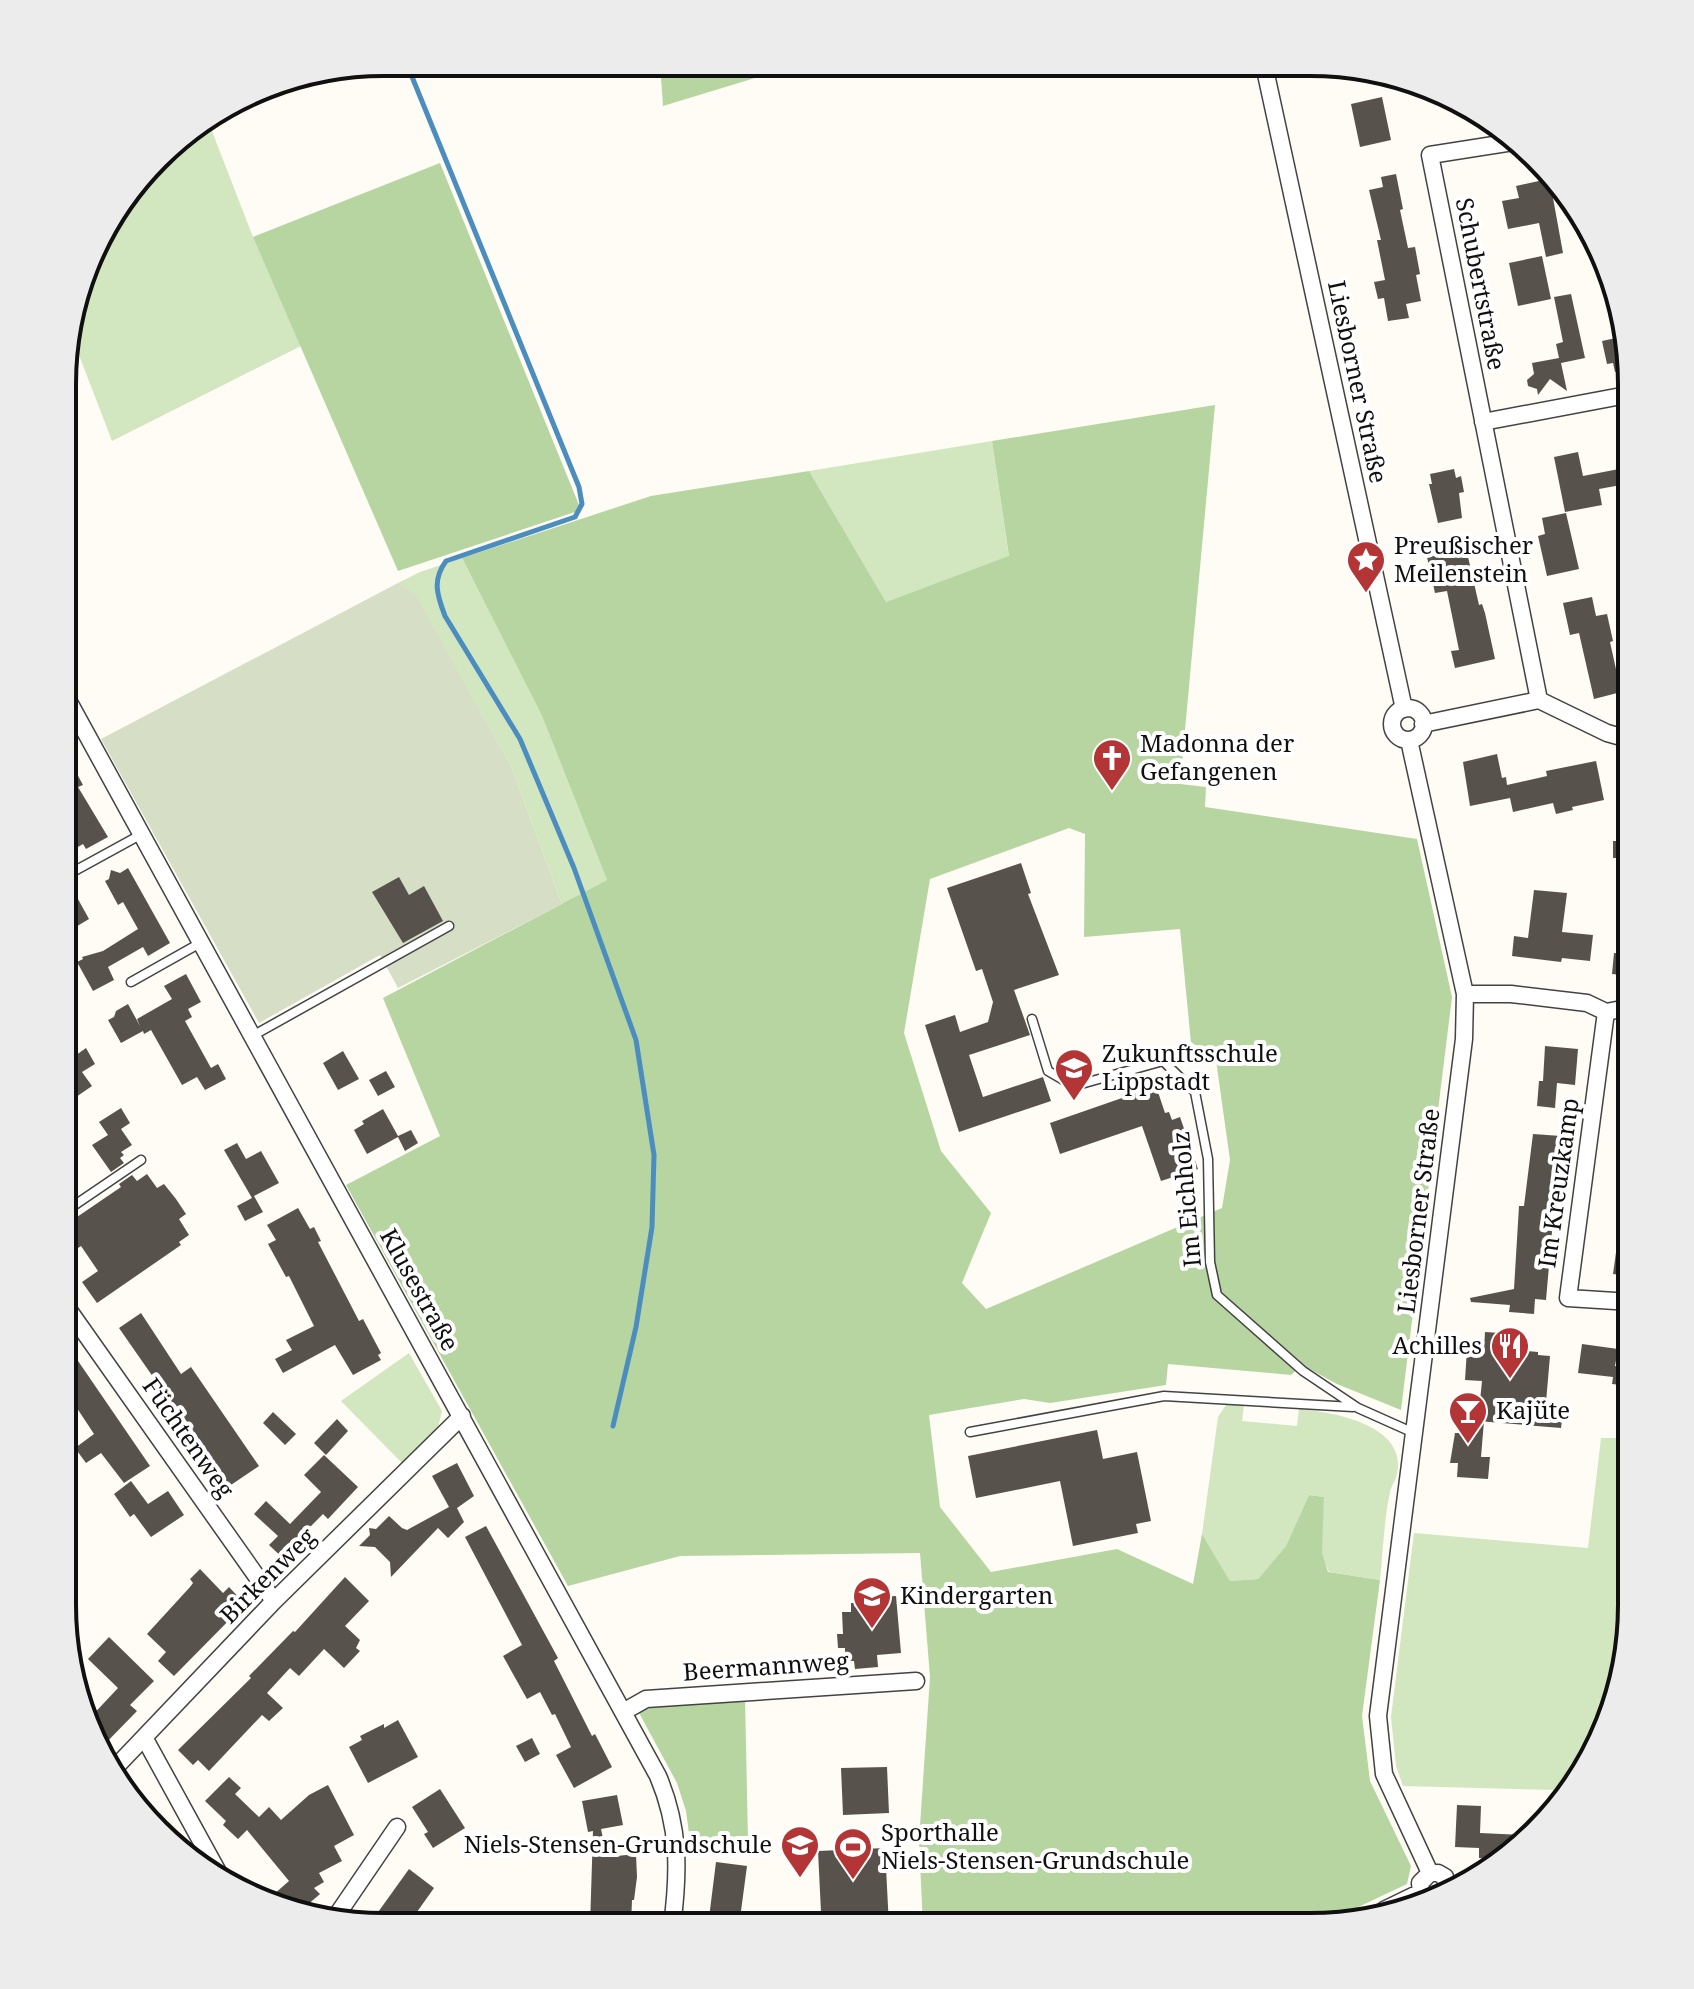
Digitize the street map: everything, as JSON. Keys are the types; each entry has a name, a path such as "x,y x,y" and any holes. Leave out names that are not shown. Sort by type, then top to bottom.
{"street":[{"name":"Liesborner Straße","path":"1266,76 1404,709"},
{"name":"Schubertstraße","path":"1502,144 1430,155 1539,700"},
{"path":"1483,422 1618,397"},
{"path":"1423,724 1539,700 1618,736"},
{"path":"1404,709 1417,712 1423,724 1421,733 1409,740 1396,735 1392,726 1394,717 1404,709"},
{"name":"Klusestraße","path":"76,725 142,833 254,1035 335,1190 658,1776 673,1818 677,1854 673,1913"},
{"name":"Liesborner Straße","path":"1409,740 1465,994 1464,1039 1378,1716 1384,1774 1430,1873"},
{"path":"1465,994 1511,994 1587,1003 1606,1012 1618,1010"},
{"name":"Im Kreuzkamp","path":"1606,1012 1568,1298 1618,1301"},
{"name":"Füchtenweg","path":"76,1320 274,1601"},
{"name":"Birkenweg","path":"120,1763 274,1601 462,1416"},
{"name":"Beermannweg","path":"623,1712 646,1699 916,1681"},
{"path":"145,1739 211,1860"},
{"path":"341,1910 397,1827"},
{"path":"1422,1892 1420,1883 1430,1873 1442,1874 1445,1881"}],"lane":[{"path":"76,870 142,833"},
{"path":"254,1035 449,926"},
{"path":"131,982 202,942"},
{"name":"Im Eichholz","path":"1032,1019 1048,1071 1074,1086 1163,1061 1195,1092 1208,1159 1210,1262 1217,1295 1303,1371 1358,1408 1415,1434"},
{"path":"76,1204 141,1160"},
{"name":"Im Eichholz","path":"970,1432 1164,1396 1358,1408"}],"green space":[{"path":"661,76 761,76 663,106"},
{"path":"211,129 253,237 301,346 112,441 78,353 92,285 117,230 140,197 166,166"},
{"path":"440,163 581,510 398,571 253,237"},
{"path":"1215,405 1180,784 1206,787 1205,807 1417,839 1452,997 1401,1410 1337,1384 1302,1365 1291,1375 1168,1364 1166,1385 1050,1403 1024,1399 929,1415 940,1507 991,1572 1117,1549 1193,1584 1202,1534 1230,1581 1258,1579 1286,1546 1309,1495 1324,1497 1322,1553 1328,1572 1380,1580 1362,1716 1370,1781 1411,1866 1407,1884 1353,1910 1310,1913 922,1913 919,1841 930,1677 920,1553 680,1556 568,1586 346,1185 440,1136 383,998 607,880 542,716 462,558 651,496 809,471 886,602 1009,556 992,441","holes":["1069,828 1085,834 1084,937 1180,929 1191,1043 1215,1053 1230,1160 1222,1208 986,1309 962,1283 991,1213 941,1151 904,1033 930,879"]},
{"path":"992,441 1009,557 886,602 809,471"},
{"path":"462,558 542,716 607,880 562,904 511,766 416,596 398,583"},
{"path":"398,583 416,595 511,766 562,904 398,988 380,955 259,1023 101,739"},
{"path":"409,1353 442,1411 438,1428 402,1463 341,1401"},
{"path":"1226,1405 1244,1405 1242,1421 1297,1426 1299,1409 1348,1418 1380,1433 1391,1444 1397,1457 1397,1474 1388,1503 1380,1580 1329,1572 1321,1553 1324,1497 1309,1495 1286,1546 1258,1579 1230,1581 1202,1534 1218,1417"},
{"path":"1601,1438 1618,1438 1618,1605 1612,1665 1595,1723 1577,1759 1556,1790 1403,1786 1396,1766 1391,1717 1414,1533 1588,1548"},
{"path":"745,1698 748,1841 690,1841 686,1811 677,1783 638,1711 655,1705"}],"building":[{"path":"1382,97 1391,140 1360,147 1351,104"},
{"path":"1396,174 1408,248 1415,247 1421,301 1406,304 1409,318 1388,321 1384,298 1378,299 1374,282 1385,280 1377,240 1381,240 1369,190 1383,187 1381,177"},
{"path":"1541,181 1555,198 1563,253 1546,257 1539,223 1508,229 1502,201 1519,198 1516,186"},
{"path":"1542,256 1551,299 1518,306 1509,263"},
{"path":"1571,294 1585,358 1561,363 1567,391 1550,379 1538,395 1537,389 1528,386 1527,380 1534,374 1532,363 1559,358 1556,344 1563,342 1554,297"},
{"path":"1614,338 1617,372 1613,363 1607,364 1602,341"},
{"path":"1578,452 1583,476 1618,469 1618,486 1599,489 1602,505 1565,512 1554,457"},
{"path":"1454,469 1456,478 1461,476 1464,492 1459,493 1462,518 1438,523 1429,484 1432,484 1430,474"},
{"path":"1566,513 1579,569 1547,576 1538,536 1545,534 1542,518"},
{"path":"1466,548 1495,659 1455,668 1451,651 1459,650 1447,591 1435,593 1427,557"},
{"path":"1592,597 1596,616 1607,614 1618,693 1594,699 1579,633 1570,635 1563,603"},
{"path":"1497,754 1502,778 1506,777 1507,785 1547,776 1546,771 1596,761 1604,800 1556,814 1553,803 1513,812 1510,798 1470,806 1463,762"},
{"path":"76,772 83,785 78,787 108,837 86,849 83,844 76,848"},
{"path":"1613,841 1618,841 1618,858 1613,858"},
{"path":"1021,863 1031,893 1028,894 1059,975 1014,990 1030,1035 969,1055 983,1097 1043,1077 1051,1101 959,1132 925,1025 955,1015 960,1032 988,1022 993,1002 982,969 976,971 947,888"},
{"path":"128,868 170,943 148,956 143,947 108,967 114,980 93,991 77,962 82,957 103,951 138,929 123,902 118,905 105,881 109,879 111,870 120,873"},
{"path":"399,877 409,895 424,886 443,921 403,943 372,892"},
{"path":"1534,890 1567,893 1562,932 1593,935 1590,961 1562,958 1561,962 1512,956 1514,936 1528,938"},
{"path":"76,895 89,919 76,927"},
{"path":"1614,953 1618,953 1618,975 1612,974"},
{"path":"186,974 201,1002 188,1009 192,1017 185,1021 211,1068 218,1064 226,1079 205,1090 197,1077 182,1085 151,1030 121,1043 108,1020 128,1004 140,1026 137,1019 172,999 164,986"},
{"path":"1545,1046 1578,1049 1575,1085 1557,1083 1555,1108 1537,1106 1539,1081 1543,1081"},
{"path":"86,1048 95,1064 82,1072 92,1086 76,1097 76,1055"},
{"path":"343,1051 359,1079 338,1090 323,1063"},
{"path":"386,1071 395,1087 378,1096 369,1080"},
{"path":"1156,1086 1165,1113 1169,1112 1172,1120 1180,1117 1198,1169 1161,1181 1142,1126 1060,1154 1050,1123 1122,1098 1121,1094 1140,1087 1142,1091"},
{"path":"121,1108 130,1123 121,1129 132,1145 121,1152 124,1155 120,1158 124,1163 111,1172 92,1145 108,1135 99,1122"},
{"path":"383,1109 398,1136 411,1130 418,1143 405,1151 398,1137 367,1154 354,1130 364,1124 362,1121"},
{"path":"1533,1134 1561,1136 1558,1169 1552,1169 1549,1209 1554,1209 1546,1300 1535,1299 1534,1314 1509,1312 1510,1305 1471,1302 1470,1298 1514,1289 1519,1206 1524,1206"},
{"path":"237,1143 246,1159 261,1151 279,1183 254,1196 263,1212 245,1221 237,1206 252,1198 224,1150"},
{"path":"147,1174 157,1188 164,1184 186,1214 179,1219 189,1235 179,1242 181,1245 97,1303 82,1282 98,1271 81,1246 76,1249 76,1216 121,1187 119,1184 132,1175 137,1181"},
{"path":"298,1208 310,1229 314,1227 321,1241 318,1242 359,1321 363,1319 381,1353 378,1355 381,1360 353,1375 335,1345 283,1373 275,1359 292,1350 286,1340 314,1326 289,1276 286,1277 268,1244 276,1240 267,1225"},
{"path":"1617,1245 1618,1245 1618,1275 1613,1274"},
{"path":"141,1313 181,1374 191,1367 259,1466 228,1487 204,1453 207,1451 119,1328"},
{"name":"Achilles","path":"1485,1332 1516,1334 1515,1350 1550,1356 1546,1402 1564,1405 1561,1428 1478,1421 1482,1381 1465,1380 1467,1349 1484,1350"},
{"path":"1582,1344 1618,1349 1615,1366 1618,1366 1618,1385 1612,1384 1613,1377 1578,1373"},
{"path":"76,1358 150,1466 124,1483 101,1453 86,1463 76,1447 94,1434 76,1407"},
{"path":"273,1412 296,1434 285,1445 263,1423"},
{"path":"337,1419 348,1431 326,1455 314,1443"},
{"name":"Kajüte","path":"1462,1420 1484,1421 1481,1457 1490,1457 1488,1479 1457,1477 1458,1463 1450,1463 1455,1433 1460,1433"},
{"path":"1097,1430 1103,1459 1137,1452 1151,1521 1136,1524 1138,1533 1073,1546 1060,1481 976,1498 968,1456"},
{"path":"324,1455 358,1487 328,1519 323,1514 303,1534 308,1539 286,1561 269,1545 278,1536 254,1514 266,1501 290,1524 321,1492 304,1475"},
{"path":"457,1463 474,1496 457,1508 464,1522 448,1538 438,1528 391,1577 390,1562 375,1547 359,1546 370,1535 369,1528 376,1529 389,1516 407,1530 449,1507 432,1476"},
{"path":"131,1481 148,1504 168,1491 184,1515 151,1537 134,1514 130,1517 114,1494"},
{"path":"486,1526 558,1658 554,1661 592,1736 595,1734 612,1767 574,1788 556,1755 571,1747 555,1714 552,1715 540,1692 527,1699 503,1656 522,1645 465,1537"},
{"path":"200,1569 223,1593 229,1587 245,1604 174,1676 158,1661 166,1652 147,1634 190,1587 193,1583 190,1579"},
{"path":"345,1577 369,1601 345,1626 360,1640 356,1648 360,1651 344,1668 324,1649 299,1676 290,1668 267,1693 283,1708 269,1721 262,1715 209,1771 198,1760 193,1765 178,1750 251,1678 249,1676"},
{"name":"Kindergarten","path":"896,1596 901,1653 877,1655 878,1667 855,1669 854,1661 845,1661 845,1648 838,1648 837,1634 843,1634 842,1612 851,1612 851,1603 882,1601 882,1597"},
{"path":"109,1637 154,1681 130,1705 137,1711 108,1741 95,1712 118,1688 88,1659"},
{"path":"398,1720 418,1757 368,1783 349,1747 362,1740 360,1736"},
{"path":"532,1738 540,1754 525,1762 516,1746"},
{"path":"887,1767 889,1813 843,1815 841,1768"},
{"path":"229,1777 241,1788 235,1794 259,1817 269,1807 281,1820 309,1795 328,1785 354,1835 334,1846 342,1861 319,1873 324,1882 314,1888 320,1894 309,1903 275,1893 289,1881 247,1830 238,1839 223,1825 226,1821 205,1801"},
{"path":"440,1789 465,1828 433,1848 424,1834 428,1832 412,1807"},
{"path":"617,1795 623,1825 601,1829 607,1857 636,1854 637,1877 632,1913 590,1913 593,1831 588,1832 582,1801"},
{"path":"1457,1805 1481,1806 1480,1833 1515,1835 1485,1858 1479,1858 1479,1848 1455,1847"},
{"name":"Sporthalle Niels-Stensen-Grundschule","path":"885,1848 888,1913 821,1912 818,1851"},
{"path":"716,1862 747,1866 741,1913 710,1913"},
{"path":"409,1869 434,1888 416,1913 378,1913"}],"waterway":[{"path":"412,76 579,487 582,504 575,517 446,561 437,588 445,616 520,739 574,868 636,1040 654,1155 652,1227 636,1327 613,1426"}],"place":[{"name":"Preußischer Meilenstein","path":"1366,594"},
{"name":"Madonna der Gefangenen","path":"1112,792"},
{"name":"Zukunftsschule Lippstadt","path":"1074,1102"},
{"name":"Achilles","path":"1510,1380"},
{"name":"Kajüte","path":"1468,1445"},
{"name":"Kindergarten","path":"872,1630"},
{"name":"Niels-Stensen-Grundschule","path":"800,1879"},
{"name":"Sporthalle Niels-Stensen-Grundschule","path":"853,1881"}]}
